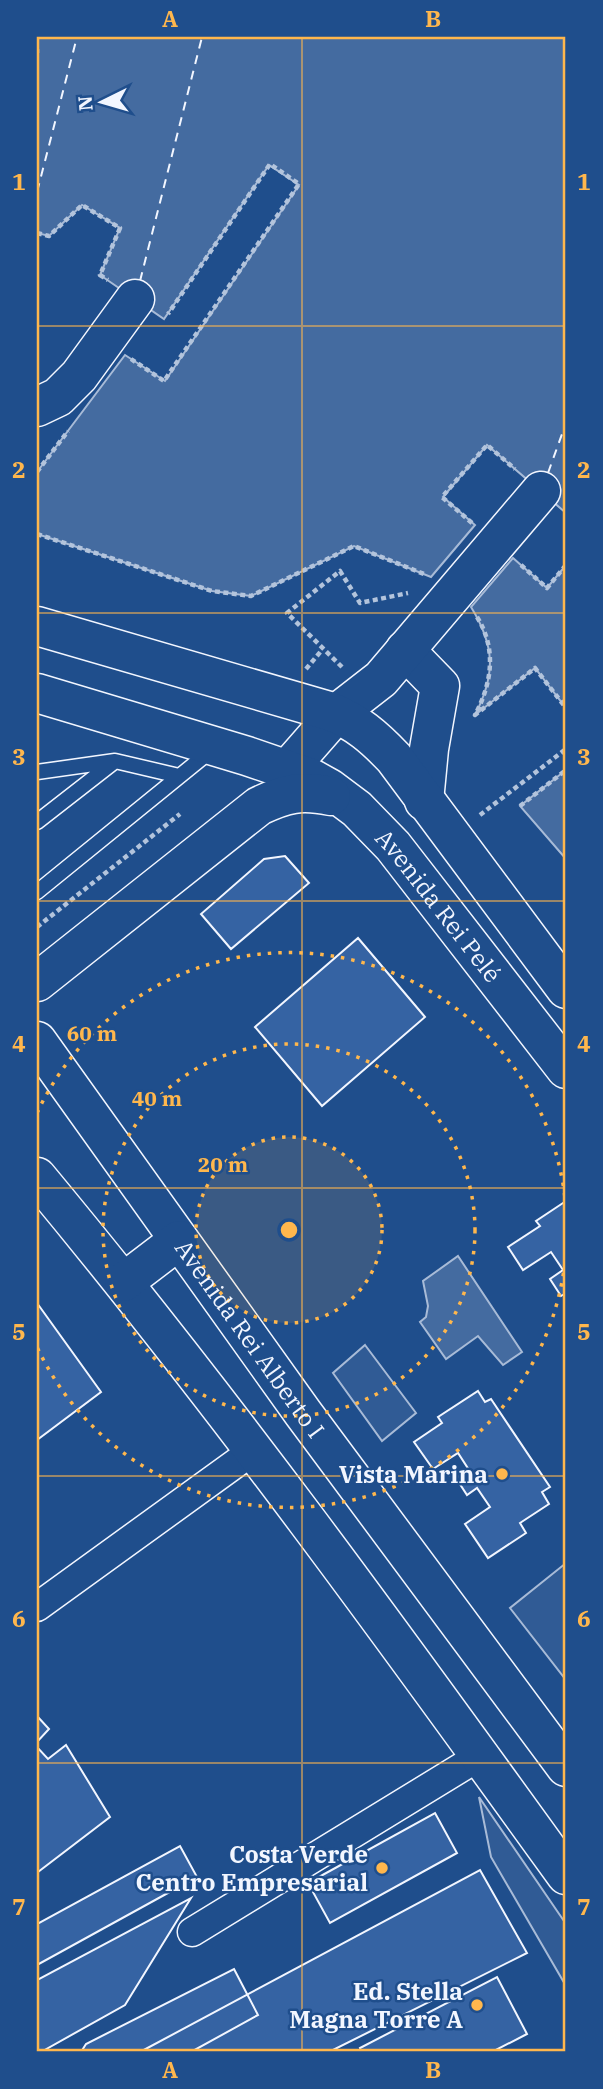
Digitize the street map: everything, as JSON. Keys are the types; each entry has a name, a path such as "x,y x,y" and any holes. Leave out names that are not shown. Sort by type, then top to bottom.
{"main road":[{"path":"37,407 58,397 79,376 135,299"},
{"path":"287,770 325,710 381,679 405,650 439,596 541,491"},
{"name":"Avenida Rei Pelé","path":"37,626 325,710 362,728 394,758 566,989"},
{"path":"405,650 440,686 424,801"},
{"name":"Avenida Rei Pelé","path":"37,693 311,778 344,799 393,846 566,1069"},
{"path":"37,982 259,806 284,794 314,793 344,799"},
{"name":"Avenida Rei Alberto I","path":"37,1041 303,1413 566,1767"},
{"path":"37,1177 124,1282 254,1450 566,1875"},
{"path":"124,1282 178,1240"},
{"path":"254,1450 303,1413"},
{"path":"323,1542 373,1505"}],"street":[{"path":"37,1607 254,1450"},
{"path":"192,1931 480,1756"}],"lane":[{"path":"37,892 216,747"},
{"path":"37,772 116,761 179,776"},
{"path":"37,822 116,761"}],"path":[{"path":"475,526 442,498 487,445 541,491"},
{"path":"37,534 212,591 251,596 354,546 439,596 484,627 490,649 491,672 486,694 475,715 535,668 566,708"},
{"path":"513,558 547,588 566,565"},
{"path":"323,650 287,613 340,571 360,603 439,596"},
{"path":"479,816 566,749"},
{"path":"520,806 566,770"},
{"path":"37,927 180,814"}],"shaded area":[{"path":"37,37 566,37 566,513 487,445 443,497 475,525 431,577 354,546 251,596 212,591 37,534 37,472 125,355 165,381 299,185 269,165 164,319 100,275 120,228 82,205 49,236 37,233"},
{"path":"513,558 547,588 566,565 566,708 535,668 475,715 487,686 490,660 485,635 471,607"},
{"path":"566,770 566,859 520,806"},
{"path":"458,1256 522,1352 503,1365 478,1336 446,1359 420,1322 426,1317 428,1306 423,1281"},
{"path":"365,1345 416,1413 382,1441 333,1373"},
{"path":"566,1563 566,1680 510,1608"},
{"path":"479,1797 566,1924 566,1986 491,1857"}],"building":[{"path":"285,856 309,883 231,949 201,914 264,859"},
{"path":"358,938 425,1017 322,1106 255,1027"},
{"path":"566,1201 566,1293 561,1296 550,1279 563,1270 551,1252 523,1270 508,1247 540,1226 536,1221"},
{"path":"37,1303 101,1392 37,1440"},
{"name":"Vista Marina","path":"478,1391 485,1402 491,1399 550,1487 542,1492 549,1504 520,1523 526,1533 488,1558 465,1524 490,1507 477,1488 467,1495 456,1478 469,1470 458,1453 433,1469 414,1442 442,1423 438,1417"},
{"path":"37,1716 49,1729 37,1742"},
{"path":"66,1745 110,1817 38,1872 37,1747 48,1759"},
{"name":"Costa Verde Centro Empresarial","path":"435,1813 457,1853 330,1923 308,1883"},
{"path":"180,1846 197,1877 37,1965 37,1924"},
{"path":"480,1870 527,1953 329,2052 140,2052"},
{"path":"191,1898 125,2005 37,2052 37,1980"},
{"path":"234,1969 258,2015 191,2052 81,2052 86,2044"},
{"name":"Ed. Stella Magna Torre A","path":"497,1977 527,2034 492,2052 362,2052 360,2048"}],"ferry route":[{"path":"37,192 77,37"},
{"path":"140,281 202,37"},
{"path":"548,473 566,423"}],"place":[{"name":"Vista Marina","path":"502,1474"},
{"name":"Costa Verde Centro Empresarial","path":"382,1868"},
{"name":"Ed. Stella Magna Torre A","path":"477,2005"}]}
